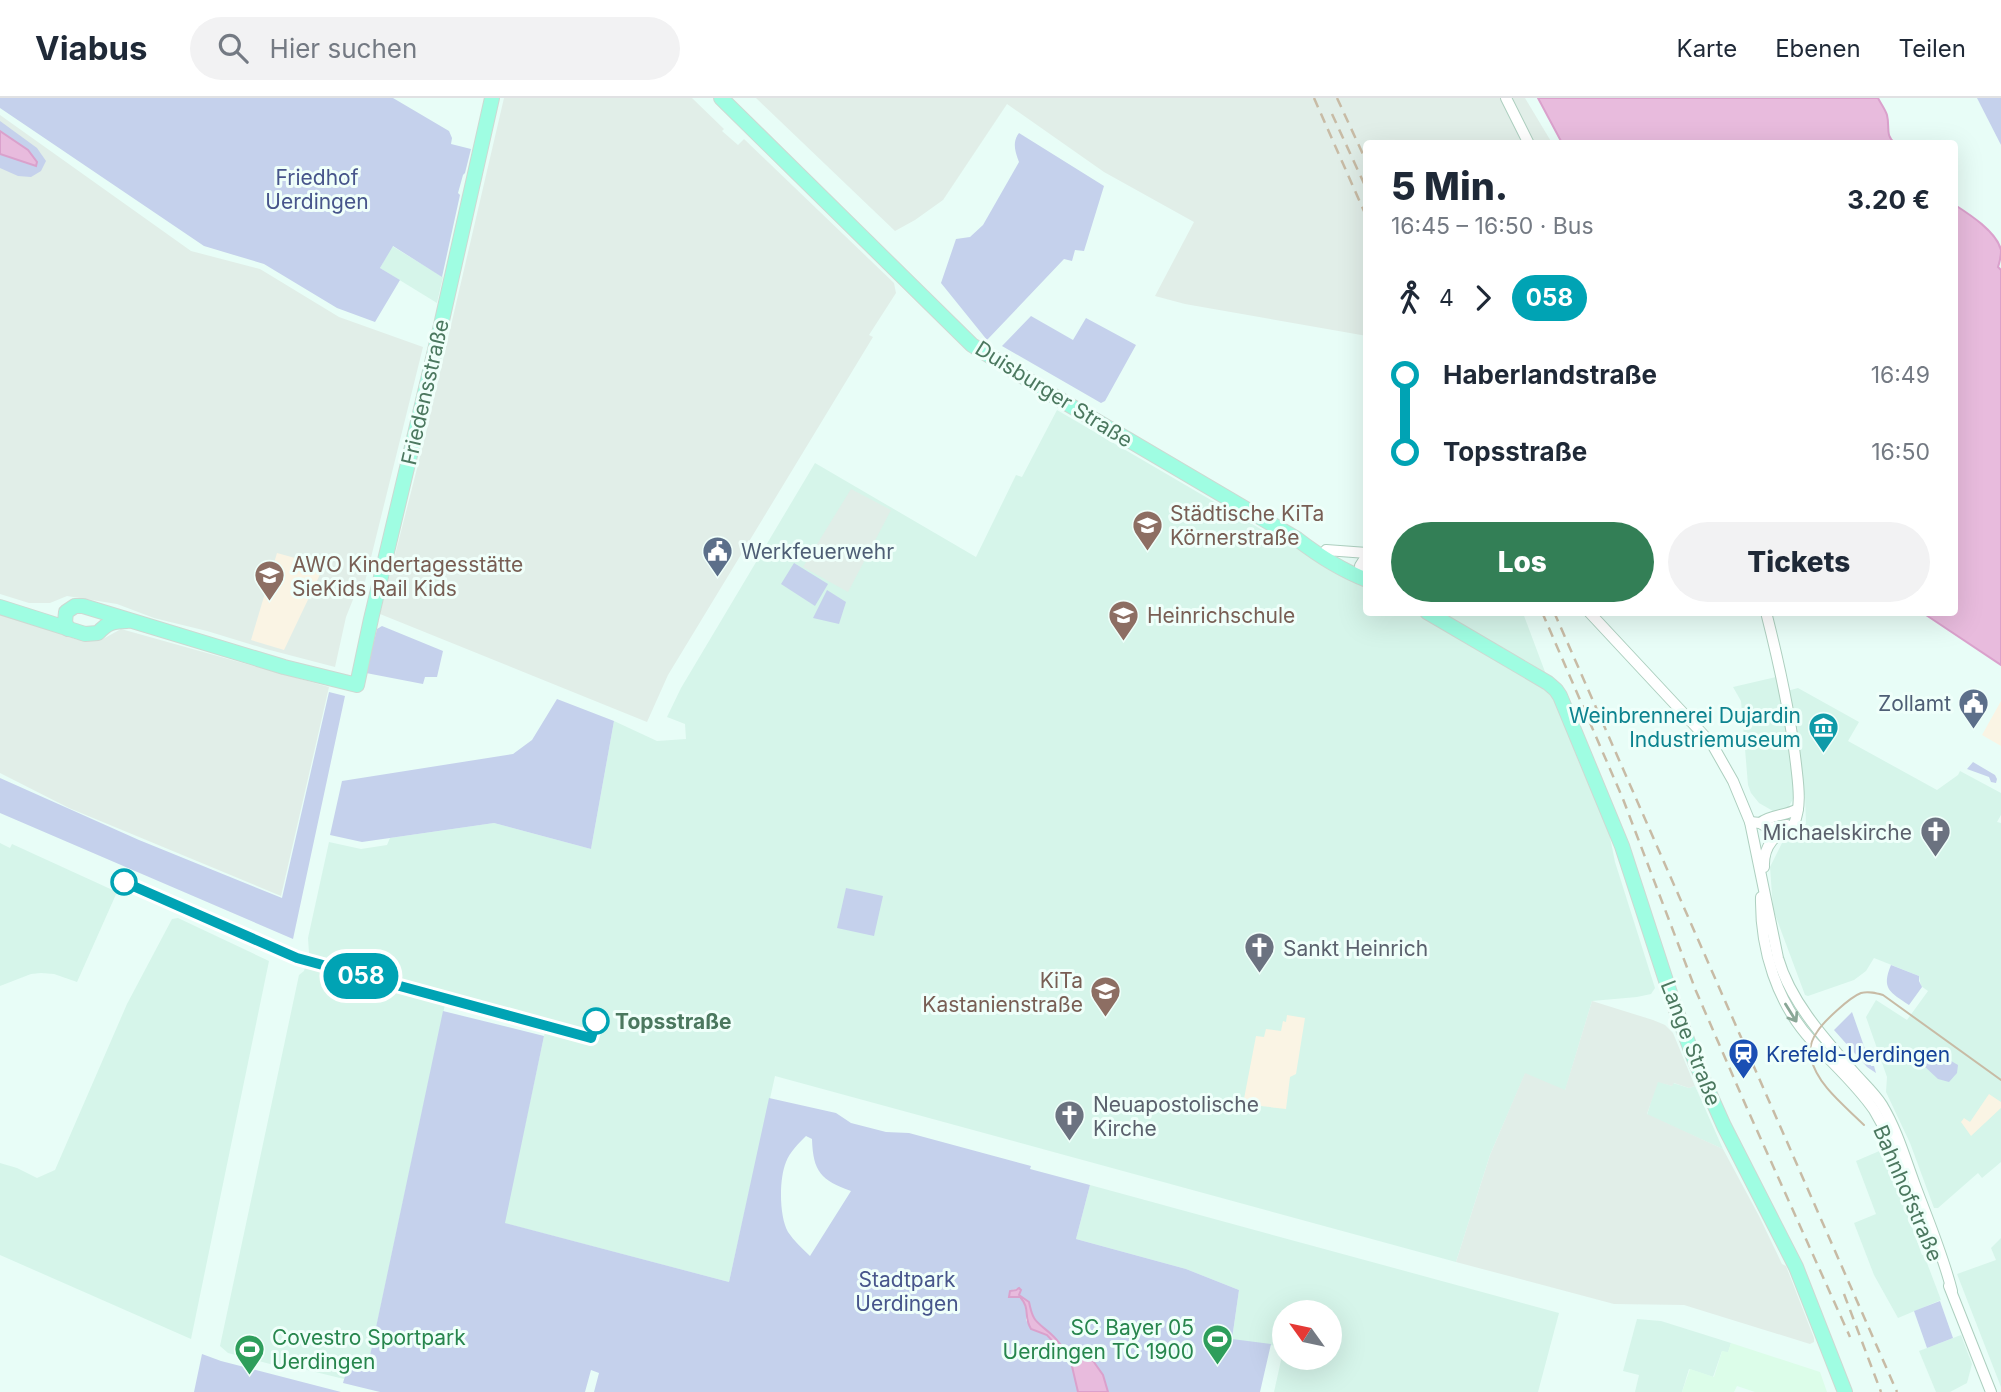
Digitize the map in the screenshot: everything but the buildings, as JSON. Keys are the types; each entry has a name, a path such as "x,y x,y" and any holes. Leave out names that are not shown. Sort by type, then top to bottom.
{"main road":[{"name":"Friedensstraße","path":"128,621 284,667 357,685 492,98"},
{"name":"Duisburger Straße","path":"721,98 972,345 1297,539 1343,570 1363,577"},
{"path":"1297,539 1326,550 1363,577"},
{"path":"66,623 69,608 75,606 128,621"},
{"path":"0,607 46,621 66,623 85,634 98,633 114,621 128,621"},
{"path":"98,633 103,621 100,611"},
{"name":"Lange Straße","path":"1434,616 1554,687 1560,696 1618,837 1695,1061 1724,1126 1796,1267 1845,1392"}],"street":[{"path":"1506,98 1527,140"},
{"path":"1326,550 1363,554"},
{"name":"Bahnhofstraße","path":"1593,616 1717,751 1755,822 1762,877 1778,957 1785,978 1818,1029 1882,1105 1902,1148 1988,1391"},
{"path":"1765,891 1766,848 1771,840 1794,824 1798,809 1798,781 1791,725 1767,616"},
{"path":"1755,822 1768,817 1783,816 1798,809"},
{"path":"1755,822 1768,828 1794,824"},
{"name":"Bahnhofstraße","path":"1762,877 1761,913 1764,936 1772,974 1780,994 1804,1032 1874,1110 1900,1164 1937,1264 1952,1291"}],"shaded area":[{"path":"504,98 692,98 738,145 744,139 894,283 896,293 869,335 873,337 668,675 647,722 380,614 425,437"},
{"path":"756,98 1525,98 1550,140 1363,140 1363,335 1185,304 1155,296 1194,222 1104,172 1007,104 943,200 895,231"},
{"path":"1538,98 1878,98 1887,115 1888,131 1892,140 1560,140"},
{"path":"0,115 191,251 260,269 339,317 423,347 361,598 354,597 346,617 335,667 154,618 117,604 67,596 50,603 29,603 0,594"},
{"path":"0,131 28,150 37,162 36,166 0,154"},
{"path":"1958,207 1988,230 2001,250 1998,267 2001,270 2001,665 1928,616 1958,616"},
{"path":"392,246 443,277 437,303 380,268"},
{"path":"1057,410 1264,531 1363,575 1363,616 1524,616 1578,760 1609,832 1615,862 1655,988 1651,994 1637,997 1592,1001 1565,1091 1525,1074 1490,1155 1456,1262 775,1076 729,1282 504,1223 547,1022 447,995 368,1366 349,1361 344,1379 291,1366 289,1369 228,1353 220,1346 299,975 304,971 309,953 308,938 329,842 361,849 387,845 390,838 494,823 591,849 614,721 657,741 686,739 685,724 667,717 681,688 815,463 976,557 1016,475 1022,477"},
{"path":"851,489 891,510 848,592 803,567"},
{"path":"277,553 324,566 284,650 251,640"},
{"path":"0,614 78,640 103,639 121,629 329,687 281,896 69,808 0,773"},
{"path":"1776,677 1780,693 1798,688 1859,722 1848,741 1937,790 1960,771 2001,793 2001,815 1997,822 2001,823 2001,1162 1982,1178 1978,1173 1938,1208 1934,1208 1910,1143 1886,1092 1887,1077 1866,1017 1876,1000 1907,1020 1928,991 1921,986 1919,976 1874,958 1866,971 1854,980 1805,995 1773,909 1770,867 1785,837 1806,824 1805,795 1794,797 1787,810 1773,811 1759,803 1751,793 1748,785 1741,701 1733,687"},
{"path":"2001,701 2001,746 1982,735"},
{"path":"0,843 10,848 12,844 117,892 77,982 54,974 41,973 0,986"},
{"path":"178,918 269,961 191,1339 0,1255 0,1163 37,1178 55,1170 127,1004 172,919"},
{"path":"1592,1001 1653,1020 1665,1025 1673,1033 1695,1086 1689,1088 1658,1082 1647,1114 1723,1149 1782,1264 1786,1266 1814,1342 1810,1344 1684,1305 1614,1304 1456,1262 1490,1155 1525,1073 1565,1090"},
{"path":"1287,1015 1305,1018 1296,1074 1290,1077 1286,1109 1243,1104 1256,1036 1264,1037 1266,1029 1281,1031"},
{"path":"1657,1081 1672,1086 1673,1083 1689,1088 1695,1086 1723,1149 1647,1115"},
{"path":"1989,1094 2001,1102 2001,1108 1971,1136 1961,1122 1964,1118 1970,1122"},
{"path":"1884,1149 1941,1300 1898,1318 1874,1275 1854,1223 1876,1214 1856,1161"},
{"path":"1090,1185 1559,1313 1538,1392 1274,1392 1279,1370 1342,1370 1342,1300 1272,1300 1272,1345 1232,1340 1239,1290 1186,1269 1076,1239"},
{"path":"2001,1238 2001,1387 1957,1274 1996,1260 1991,1248"},
{"path":"1019,1288 1019,1295 1029,1302 1036,1321 1067,1352 1086,1351 1103,1375 1108,1392 1078,1392 1071,1362 1067,1361 1067,1357 1047,1335 1031,1329 1025,1305 1020,1297 1009,1297 1010,1291"},
{"path":"1637,1319 1661,1321 1731,1343 1728,1353 1722,1351 1713,1377 1689,1369 1682,1392 1635,1392 1639,1375 1623,1371"},
{"path":"1961,1335 1972,1364 1967,1383 1950,1392 1936,1392 1919,1351"},
{"path":"1731,1343 1820,1372 1827,1392 1755,1392 1737,1386 1734,1392 1682,1392 1690,1369 1714,1377 1722,1351 1728,1352"}],"green space":[{"name":"Friedhof Uerdingen","path":"0,98 393,98 449,131 451,144 471,149 458,193 460,195 442,277 393,246 380,268 400,280 375,322 337,308 264,264 204,246 0,108"},
{"path":"1977,98 2001,98 2001,145"},
{"path":"0,121 37,148 46,161 41,171 31,177 18,176 0,168"},
{"path":"1019,133 1104,186 1084,251 1075,250 1072,261 1064,259 987,340 941,283 956,239 970,237 983,225 1019,162 1015,143"},
{"path":"1031,316 1073,340 1086,318 1136,345 1105,401 1101,403 1002,346"},
{"path":"794,563 828,584 815,606 781,584"},
{"path":"827,590 846,602 839,624 813,618"},
{"path":"382,626 443,651 437,677 425,677 423,684 366,673 377,629"},
{"path":"329,692 345,696 293,939 0,813 0,778 139,840 282,898"},
{"path":"557,699 614,721 591,849 494,823 362,842 330,835 342,781 513,754 532,740"},
{"path":"1973,762 1995,775 1996,783 1991,782 1989,777 1967,769"},
{"path":"846,888 883,896 874,936 837,928"},
{"path":"1891,965 1919,976 1922,987 1909,1005 1897,997 1887,985"},
{"name":"Stadtpark Uerdingen","path":"443,1011 544,1036 505,1223 729,1282 769,1098 836,1113 851,1123 886,1132 909,1133 1090,1185 1076,1239 1186,1269 1239,1290 1232,1339 1271,1344 1260,1392 1108,1392 1103,1375 1086,1351 1067,1352 1051,1334 1035,1322 1029,1302 1019,1295 1019,1288 1012,1290 1027,1306 1026,1320 1031,1329 1047,1335 1071,1362 1078,1392 594,1392 599,1373 591,1370 585,1392 380,1392 343,1383 349,1361 368,1365","holes":["806,1136 812,1139 814,1160 821,1173 832,1183 851,1191 810,1256 788,1232 781,1197 782,1178 788,1158"]},
{"path":"1852,1012 1876,1073 1867,1067 1834,1030"},
{"path":"1934,1051 1958,1065 1957,1073 1949,1082 1938,1079 1923,1065"},
{"path":"1940,1301 1953,1338 1927,1348 1914,1311"},
{"name":"Covestro Sportpark Uerdingen","path":"202,1354 221,1361 341,1392 194,1392"}],"tram line":[{"path":"1864,1125 1825,1086 1814,1068 1810,1051 1820,1028 1844,1004 1861,993 1883,995 2001,1080"}],"railway":[{"path":"1314,98 1363,209"},
{"path":"1337,98 1363,154"},
{"path":"1332,114 1363,181"},
{"path":"1544,616 1623,799 1696,991 1850,1337"},
{"path":"1556,616 1897,1392"},
{"path":"1844,1294 1881,1392"}],"bus line":[{"name":"058","path":"124,882 301,959 591,1038 596,1021"}],"place":[{"name":"Städtische KiTa Körnerstraße","path":"1147,552"},
{"name":"Werkfeuerwehr","path":"718,578"},
{"name":"AWO Kindertagesstätte SieKids Rail Kids","path":"269,603"},
{"name":"Heinrichschule","path":"1124,642"},
{"name":"Zollamt","path":"1974,730"},
{"name":"Weinbrennerei Dujardin Industriemuseum","path":"1824,754"},
{"name":"Michaelskirche","path":"1935,859"},
{"name":"Sankt Heinrich","path":"1260,975"},
{"name":"KiTa Kastanienstraße","path":"1106,1019"},
{"name":"Topsstraße","path":"596,1021"},
{"name":"Krefeld-Uerdingen","path":"1743,1081"},
{"name":"Neuapostolische Kirche","path":"1070,1143"},
{"name":"SC Bayer 05 Uerdingen TC 1900","path":"1217,1366"},
{"name":"Covestro Sportpark Uerdingen","path":"249,1376"}]}
